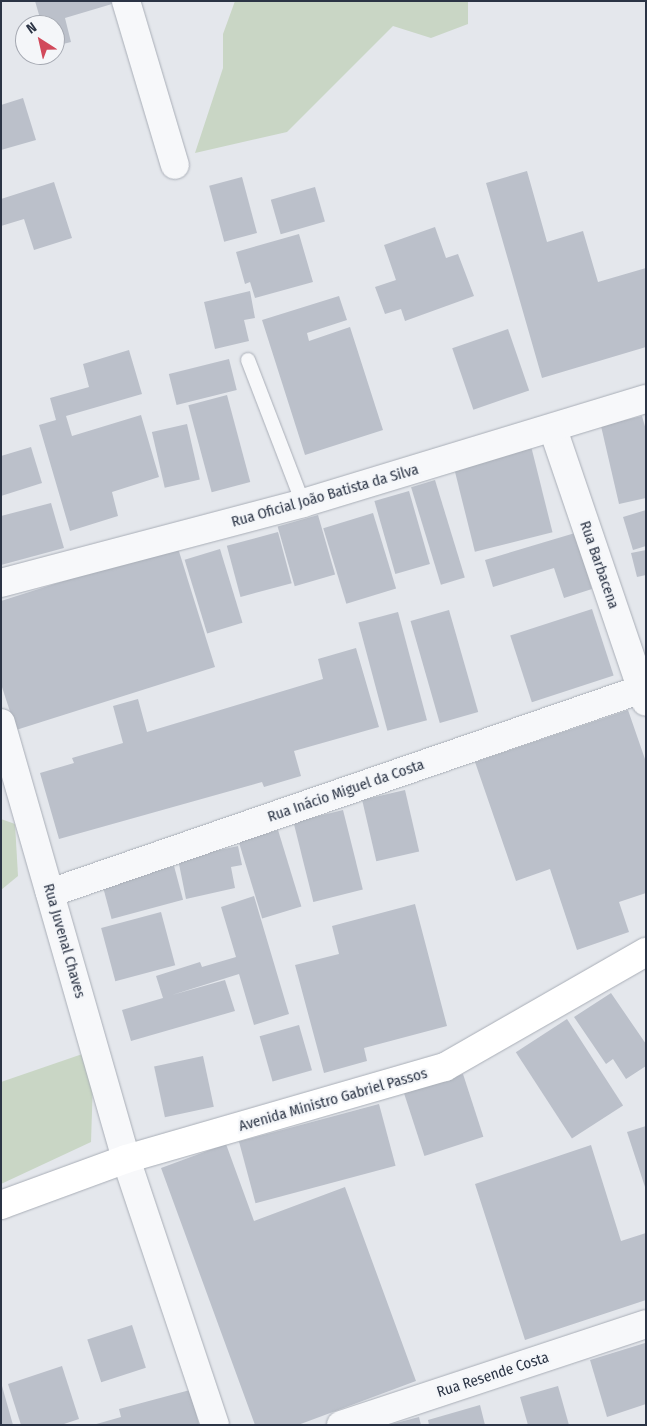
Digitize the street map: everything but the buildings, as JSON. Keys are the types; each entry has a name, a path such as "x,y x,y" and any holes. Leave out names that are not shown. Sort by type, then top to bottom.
{"main road":[{"name":"Avenida Ministro Gabriel Passos","path":"1,1205 126,1159 445,1067 646,952"}],"street":[{"path":"126,1 175,165"},
{"name":"Rua Oficial João Batista da Silva","path":"1,584 303,504 646,399"},
{"name":"Rua Barbacena","path":"553,429 644,696"},
{"name":"Rua Inácio Miguel da Costa","path":"50,892 644,696"},
{"name":"Rua Juvenal Chaves","path":"1,723 126,1159 215,1425"},
{"name":"Rua Resende Costa","path":"341,1425 646,1324"}],"lane":[{"path":"248,360 303,504"}],"green space":[{"path":"235,1 468,1 468,24 431,38 393,26 287,132 195,153 223,68 223,34"},
{"path":"1,819 15,824 18,876 1,890"},
{"path":"94,1050 91,1142 1,1184 1,1082"}]}
